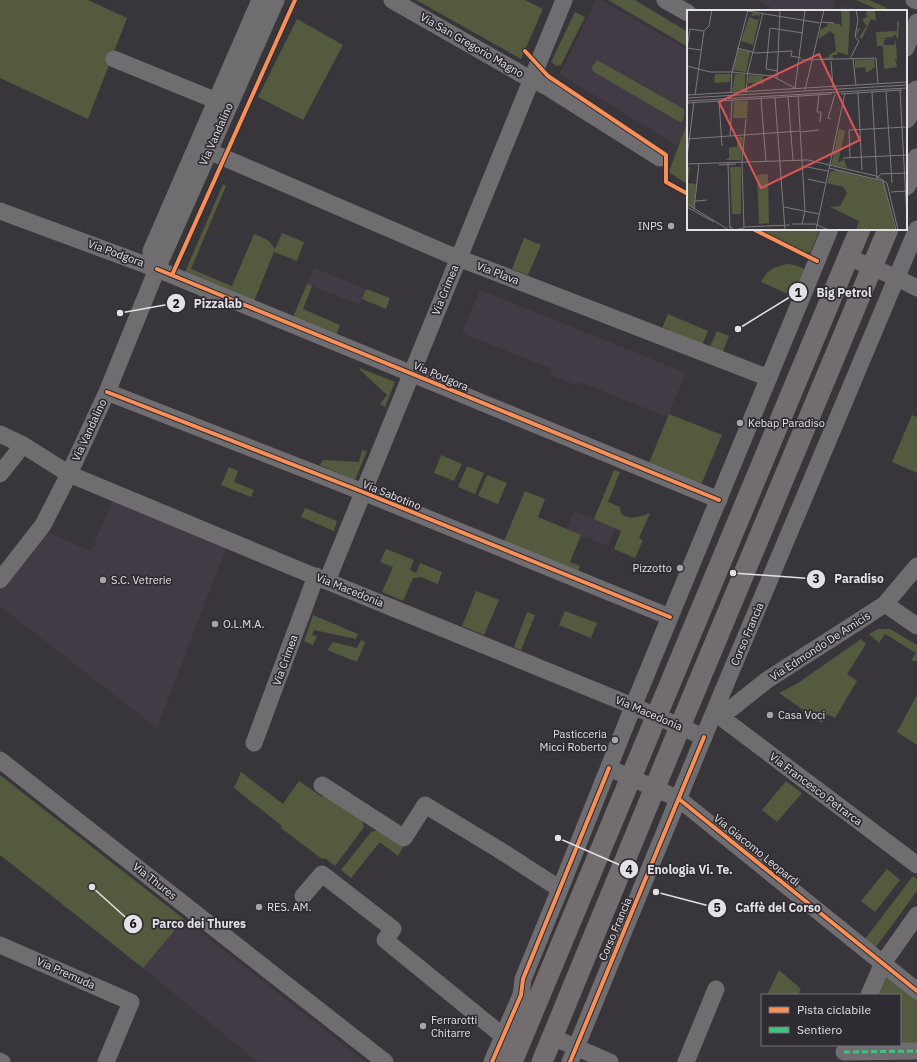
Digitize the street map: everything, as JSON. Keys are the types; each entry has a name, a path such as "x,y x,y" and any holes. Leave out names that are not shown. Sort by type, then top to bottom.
{"main road":[{"path":"907,116 917,91"},
{"path":"907,183 917,159"},
{"path":"512,1062 860,230"},
{"name":"Corso Francia","path":"542,1062 680,726 888,230"}],"street":[{"name":"Via Vandalino","path":"203,148 217,101 260,0"},
{"name":"Via Vandalino","path":"0,580 43,525 69,474 107,392 157,269 152,260 152,251 276,0"},
{"name":"Via San Gregorio Magno","path":"392,0 523,75 549,88 660,158"},
{"name":"Via Crimea","path":"254,744 321,579 363,492 564,0"},
{"path":"665,0 687,12"},
{"path":"907,46 917,22"},
{"path":"114,59 217,101"},
{"name":"Via Plava","path":"203,148 458,258 768,378"},
{"name":"Via Podgora","path":"0,211 157,269 718,500"},
{"name":"Corso Francia","path":"573,1055 714,712 917,229"},
{"path":"492,1062 521,995 523,979 633,706 830,230"},
{"path":"848,257 917,288"},
{"name":"Via Sabotino","path":"107,392 363,492 670,617"},
{"name":"Via Macedonia","path":"0,434 23,445 69,474 321,579 633,706 704,737"},
{"path":"0,474 23,445"},
{"name":"Via Edmondo De Amicis","path":"714,712 732,708 767,680 884,604 917,566"},
{"path":"884,604 917,626"},
{"name":"Via Francesco Petrarca","path":"714,712 917,866"},
{"name":"Via Thures","path":"0,760 386,1062"},
{"path":"609,768 631,778"},
{"name":"Via Giacomo Leopardi","path":"631,778 679,799 917,991"},
{"path":"322,785 404,838 425,805 498,848 560,889"},
{"path":"303,896 322,874 393,929 385,940 503,1036"},
{"path":"869,994 883,963 917,915"},
{"name":"Via Premuda","path":"0,944 131,1002 106,1062"},
{"path":"686,1062 716,989"},
{"path":"552,1037 573,1055 610,1062"},
{"path":"844,1053 917,1051"}],"shaded area":[{"path":"596,0 601,0 687,49 687,123 678,146 560,74"},
{"path":"758,0 834,0 835,10 775,10"},
{"path":"842,7 855,8 854,10 835,10"},
{"path":"314,268 366,289 360,305 307,284"},
{"path":"480,290 686,373 667,417 580,382 578,386 550,375 552,369 462,333"},
{"path":"115,495 228,543 157,728 0,606 0,583 42,530 91,551"},
{"path":"574,511 615,528 608,546 567,530"},
{"path":"184,919 365,1062 258,1062 143,968"}],"green space":[{"path":"0,0 88,0 127,18 88,119 0,78"},
{"path":"416,0 525,0 543,9 521,59"},
{"path":"608,0 635,0 687,31 687,46"},
{"path":"856,0 869,0 887,8 886,10 879,10"},
{"path":"575,12 585,17 561,65 557,66 551,62"},
{"path":"297,19 343,45 303,120 258,97"},
{"path":"597,60 684,109 684,117 682,122 594,72 591,68"},
{"path":"687,123 687,184 669,172"},
{"path":"223,184 226,186 191,269 232,286 254,234 268,240 275,249 282,233 304,242 297,261 274,252 254,301 185,272"},
{"path":"753,230 820,230 810,253 767,239"},
{"path":"524,238 541,245 528,275 512,269"},
{"path":"789,264 806,270 795,297 761,282 766,274 772,269"},
{"path":"307,284 312,286 303,309 340,325 336,335 293,317"},
{"path":"366,289 390,298 386,309 362,299"},
{"path":"668,314 708,331 701,348 670,334 671,331 665,328 663,332 661,331"},
{"path":"717,331 729,336 721,356 708,351"},
{"path":"360,368 395,382 385,407 380,404 387,395 360,370"},
{"path":"669,414 722,435 701,485 649,463"},
{"path":"912,415 917,417 917,473 892,462"},
{"path":"362,450 367,451 355,480 320,465 323,460 359,462"},
{"path":"441,455 462,464 454,481 434,473"},
{"path":"467,466 484,473 475,494 458,487"},
{"path":"229,467 238,471 234,482 254,490 251,497 221,485"},
{"path":"614,470 620,472 608,502 620,507 621,514 628,517 639,517 650,513 639,538 643,540 635,558 614,549 621,531 594,519"},
{"path":"487,475 507,483 498,504 478,496"},
{"path":"525,491 545,499 538,517 581,535 570,562 580,566 578,572 504,541"},
{"path":"305,508 337,521 334,531 301,517"},
{"path":"386,549 414,560 410,570 416,573 420,563 442,572 438,584 421,577 413,578 403,601 382,592 393,567 380,562"},
{"path":"476,591 499,600 484,635 462,626"},
{"path":"565,611 597,623 591,638 559,625"},
{"path":"527,612 535,615 521,650 514,647"},
{"path":"313,615 358,634 356,639 314,630 312,635 317,636 313,645 304,641"},
{"path":"878,629 890,629 917,645 917,661 911,661 916,653 885,634 879,643 869,634"},
{"path":"861,639 866,644 847,674 857,681 835,718 828,714 822,723 779,693 798,683"},
{"path":"361,640 365,642 357,662 327,650 333,642 357,648"},
{"path":"917,695 917,745 897,732"},
{"path":"241,772 283,804 299,781 322,797 324,794 362,819 364,827 335,866 325,858 322,859 281,828 282,826 234,788"},
{"path":"0,775 184,919 143,968 0,855"},
{"path":"786,781 802,793 777,822 762,810"},
{"path":"378,830 403,847 398,856 379,843 351,878 341,870 371,832"},
{"path":"887,869 900,880 875,912 861,901"},
{"path":"913,876 917,879 917,891 876,947 865,939"},
{"path":"883,963 917,991 917,1048 901,1045 901,994 869,994"},
{"path":"779,970 801,989 798,994 767,994"}],"marked path":[{"path":"844,1052 917,1051"}],"cycle path":[{"path":"172,275 295,0"},
{"path":"525,51 548,76 666,155 666,182 687,193"},
{"path":"755,230 817,261"},
{"path":"157,269 719,500"},
{"path":"107,392 363,492 670,617"},
{"path":"570,1062 704,737"},
{"path":"492,1062 521,995 523,979 609,768"},
{"path":"679,799 917,991"}],"place":[{"name":"INPS","path":"671,226"},
{"name":"Pizzalab","path":"120,313"},
{"name":"Big Petrol","path":"738,329"},
{"name":"Kebap Paradiso","path":"740,423"},
{"name":"Pizzotto","path":"680,568"},
{"name":"Paradiso","path":"733,573"},
{"name":"S.C. Vetrerie","path":"103,580"},
{"name":"O.L.M.A.","path":"215,624"},
{"name":"Casa Voci","path":"770,715"},
{"name":"Pasticceria Micci Roberto","path":"615,740"},
{"name":"Enologia Vi. Te.","path":"558,838"},
{"name":"Parco dei Thures","path":"92,887"},
{"name":"Caffè del Corso","path":"656,892"},
{"name":"RES. AM.","path":"259,907"},
{"name":"Ferrarotti Chitarre","path":"423,1026"}]}
